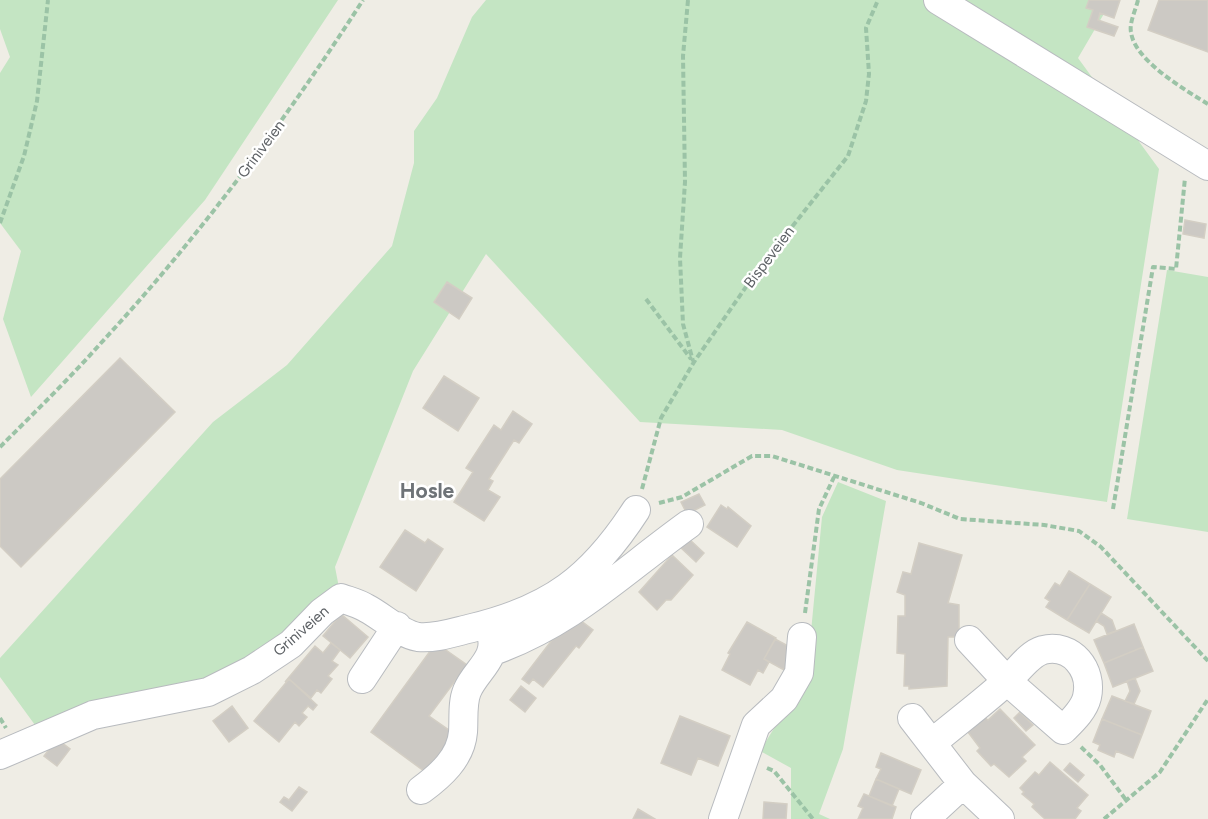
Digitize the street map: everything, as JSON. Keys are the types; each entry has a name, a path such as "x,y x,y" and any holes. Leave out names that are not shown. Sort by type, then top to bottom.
{"street":[{"path":"938,0 1201,163"},
{"name":"Griniveien","path":"0,755 93,715 208,692 252,670 291,644 322,612 341,598 364,606 416,637 490,638 517,616 549,600 580,580 614,545 636,510"},
{"path":"421,790 442,775 458,750 463,733 462,716 467,691 490,638 538,633 601,593 645,555 688,524"},
{"path":"614,545 645,555"},
{"path":"362,679 397,626"},
{"path":"723,819 756,725 784,699 800,674 802,637"},
{"path":"932,742 1007,681 969,640"},
{"path":"912,718 963,784 1000,819"},
{"path":"925,819 963,784"}],"path":[{"path":"0,223 24,156 37,101 48,0"},
{"name":"Griniveien","path":"0,447 102,342 220,202 302,93 363,0"},
{"name":"Bispeveien","path":"636,510 661,418 694,362 757,271 848,156 866,101 869,75 866,28 878,0"},
{"path":"1138,0 1130,30 1135,46 1169,78 1208,104"},
{"path":"687,2 683,56 685,182 680,258 683,324 694,362"},
{"path":"1113,508 1152,267 1176,269 1185,177 1201,163"},
{"path":"646,299 694,362"},
{"path":"636,510 682,497 752,456 772,456 921,503 960,519 1044,525 1079,531 1101,547 1208,661"},
{"path":"802,637 819,509 834,477"},
{"path":"1104,819 1160,772 1208,699"},
{"path":"744,760 774,771 813,819"},
{"path":"1100,765 1126,800"}],"green space":[{"path":"0,0 338,0 205,200 31,397 3,319 21,251 0,223 0,73 10,57 0,29"},
{"path":"486,0 1112,0 1078,58 1159,169 1107,502 897,470 782,430 640,422 486,254 413,371 335,567 341,598 252,670 43,736 0,677 0,658 213,422 287,365 392,246 414,163 414,131 437,98 472,17"},
{"path":"1167,270 1208,277 1208,532 1127,519"},
{"path":"838,482 886,501 843,749 819,814 830,819 791,819 791,768 760,751 799,688 810,642 822,517"}],"building":[{"path":"1089,0 1120,0 1114,18 1100,13 1098,20 1118,27 1114,36 1087,27 1093,10 1086,8"},
{"path":"1159,0 1208,0 1208,52 1148,30"},
{"path":"1185,220 1206,224 1204,238 1183,234"},
{"path":"447,282 472,298 459,319 434,302"},
{"path":"120,358 175,412 21,567 0,546 0,479"},
{"path":"444,376 479,398 458,431 423,408"},
{"path":"513,411 532,424 519,443 514,440 489,479 493,481 488,490 500,497 484,521 454,502 473,472 466,468 494,425 501,430"},
{"path":"699,494 705,505 687,514 681,502"},
{"path":"721,505 727,509 728,507 751,526 737,547 707,527"},
{"path":"405,530 425,543 428,539 443,549 416,591 380,567"},
{"path":"688,538 704,553 696,562 680,547"},
{"path":"919,543 962,555 948,603 959,605 959,637 948,637 947,686 909,689 909,686 904,686 905,654 897,653 898,616 905,616 905,595 897,592 903,572 911,574"},
{"path":"672,555 693,575 671,600 666,600 657,610 639,592"},
{"path":"1069,571 1090,584 1067,620 1046,607 1050,601 1045,598 1055,583 1060,586"},
{"path":"1090,584 1111,597 1089,633 1067,620"},
{"path":"1101,613 1112,620 1116,631 1107,634 1104,626 1096,621"},
{"path":"341,614 368,637 350,658 323,636"},
{"path":"572,614 593,630 579,648 576,646 543,687 533,679 529,684 522,679"},
{"path":"747,622 776,638 764,659 769,662 763,673 758,670 750,685 722,670 730,654 728,653"},
{"path":"1134,624 1143,647 1104,663 1094,640"},
{"path":"775,639 792,648 784,670 764,659"},
{"path":"331,643 340,650 332,661 338,665 328,676 332,679 321,693 317,690 311,698 289,679 285,682 315,646 323,653"},
{"path":"436,643 467,665 429,716 456,735 428,774 371,732"},
{"path":"1143,647 1153,671 1113,687 1104,663"},
{"path":"1135,678 1140,691 1134,704 1125,701 1130,691 1127,681"},
{"path":"289,679 317,705 313,710 308,706 302,713 307,717 299,726 295,722 279,742 254,721"},
{"path":"521,686 536,698 525,712 510,700"},
{"path":"1112,696 1151,711 1142,735 1102,719"},
{"path":"232,706 248,728 229,742 213,721"},
{"path":"1000,709 1035,745 1022,757 1026,761 1009,777 994,764 991,766 977,751 980,748 968,732 984,717 988,720"},
{"path":"1020,712 1033,725 1026,731 1014,718"},
{"path":"680,716 730,736 718,766 698,758 691,775 661,763"},
{"path":"1102,719 1142,735 1133,758 1116,751 1114,757 1098,750 1100,745 1093,742"},
{"path":"57,739 70,749 57,766 44,756"},
{"path":"881,753 921,770 911,794 876,779 881,769 876,767"},
{"path":"1050,762 1088,795 1077,808 1081,811 1075,819 1045,819 1032,807 1034,804 1022,794 1024,792 1020,788 1035,772 1039,775"},
{"path":"1070,763 1084,775 1078,782 1064,770"},
{"path":"876,779 899,789 892,806 869,796"},
{"path":"299,787 307,792 292,811 280,802 284,797 289,800"},
{"path":"864,794 896,807 892,819 858,819 863,808 858,806"},
{"path":"764,802 787,804 786,819 763,819"},
{"path":"638,809 655,819 633,819"}],"district":[{"name":"Hosle","path":"427,491"}]}
